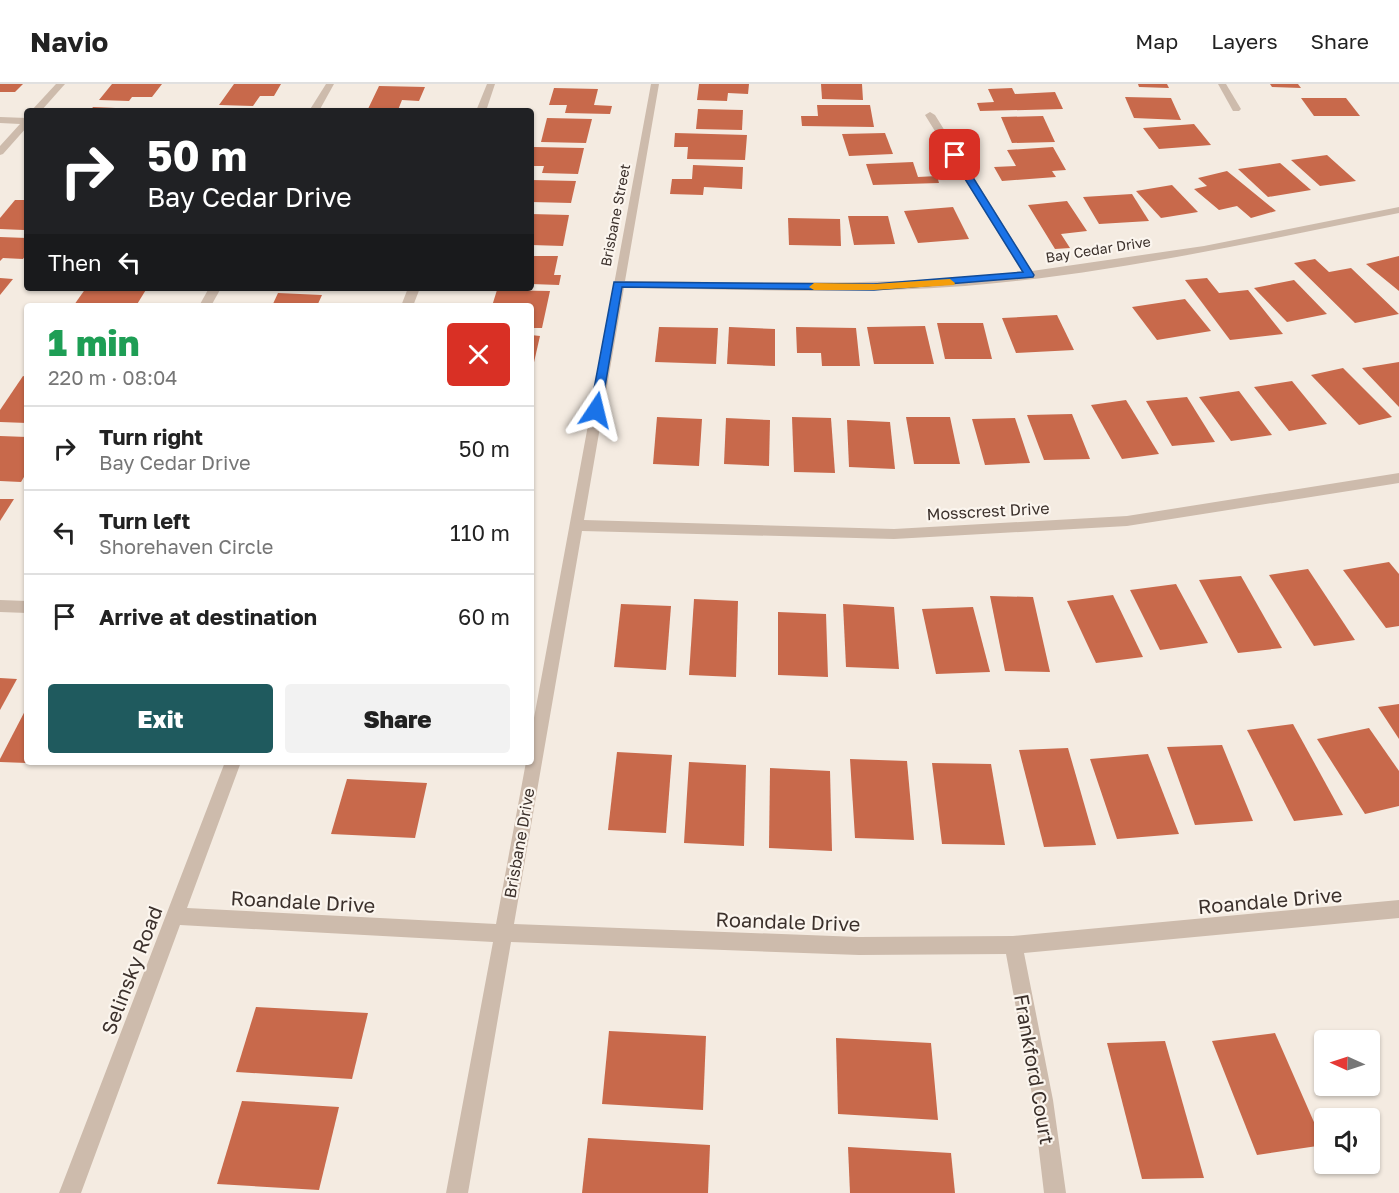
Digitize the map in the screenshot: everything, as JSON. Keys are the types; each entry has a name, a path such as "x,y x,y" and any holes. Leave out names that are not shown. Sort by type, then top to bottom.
{"street":[{"path":"39,108 61,84"},
{"path":"316,108 330,84"},
{"path":"482,108 491,84"},
{"name":"Brisbane Street","path":"600,387 655,84"},
{"path":"1222,84 1236,109"},
{"path":"930,115 1029,275"},
{"path":"0,120 24,121"},
{"path":"0,152 24,124"},
{"name":"Bay Cedar Drive","path":"618,284 874,287 1029,275 1204,249 1399,210"},
{"name":"Brisbane Drive","path":"534,760 600,387"},
{"name":"Mosscrest Drive","path":"576,525 906,534 1127,521 1399,478"},
{"path":"0,606 24,608"},
{"name":"Selinsky Road","path":"70,1193 232,765"},
{"name":"Brisbane Drive","path":"457,1193 533,765"},
{"name":"Roandale Drive","path":"175,916 503,933 860,946 1013,945 1399,909"},
{"name":"Frankford Court","path":"1013,945 1043,1100 1055,1193"}],"building":[{"path":"0,84 23,84 15,92 0,92"},
{"path":"112,84 162,84 152,97 132,97 129,101 99,100"},
{"path":"234,84 281,84 274,96 260,96 253,106 219,105"},
{"path":"699,84 749,84 748,94 728,93 727,101 697,100"},
{"path":"821,84 862,84 863,100 822,99"},
{"path":"1138,84 1167,84 1169,88 1139,87"},
{"path":"1270,84 1298,84 1301,88 1272,87"},
{"path":"379,86 425,87 419,101 402,100 399,108 368,108"},
{"path":"554,88 598,89 594,105 612,106 610,114 565,113 567,105 549,105"},
{"path":"1012,88 1015,94 1055,92 1063,109 980,111 977,103 994,102 988,89"},
{"path":"1125,97 1171,98 1181,120 1134,118"},
{"path":"1301,98 1346,98 1360,116 1314,116"},
{"path":"817,105 870,105 874,127 802,126 801,116 818,116"},
{"path":"698,109 743,110 742,130 696,129"},
{"path":"1043,116 1055,142 1012,143 1001,117"},
{"path":"547,118 592,119 586,143 541,142"},
{"path":"1194,124 1211,145 1159,149 1143,128"},
{"path":"675,133 747,135 745,160 687,159 688,147 674,147"},
{"path":"885,133 893,154 849,156 842,134"},
{"path":"534,147 584,148 578,174 542,173 544,166 534,166"},
{"path":"1053,147 1066,170 1052,171 1056,177 1002,181 994,167 1016,166 1007,150"},
{"path":"1327,155 1356,181 1320,186 1291,160"},
{"path":"913,162 918,177 937,176 939,183 873,185 866,164"},
{"path":"1280,163 1311,190 1268,197 1238,169"},
{"path":"693,165 743,167 742,189 704,187 703,195 670,194 672,179 692,179"},
{"path":"1227,171 1276,211 1251,218 1237,206 1219,210 1194,189 1207,186 1198,178"},
{"path":"534,180 576,181 571,203 534,202"},
{"path":"1172,185 1198,212 1161,218 1136,191"},
{"path":"1132,194 1149,221 1099,224 1083,197"},
{"path":"15,200 24,200 24,230 0,229 0,218"},
{"path":"1067,201 1087,231 1061,234 1070,248 1055,249 1028,205"},
{"path":"953,207 969,239 918,243 904,211"},
{"path":"534,214 569,215 563,246 534,245"},
{"path":"848,216 888,216 895,244 854,245"},
{"path":"788,218 840,219 841,246 789,245"},
{"path":"0,237 24,238 23,259 3,258 0,261"},
{"path":"534,256 558,256 554,275 561,275 559,285 534,284"},
{"path":"1399,256 1399,291 1366,264"},
{"path":"1315,259 1329,272 1351,268 1399,314 1355,323 1294,263"},
{"path":"0,278 13,279 0,295"},
{"path":"1207,278 1219,293 1248,290 1283,334 1230,340 1185,280"},
{"path":"1294,280 1327,314 1287,322 1254,288"},
{"path":"84,291 145,291 138,303 75,303"},
{"path":"497,291 550,291 542,328 534,328 534,303 493,303"},
{"path":"278,293 322,295 318,303 273,303"},
{"path":"1185,299 1211,331 1157,340 1132,307"},
{"path":"1057,315 1074,350 1016,353 1002,318"},
{"path":"937,323 983,323 992,359 945,359"},
{"path":"925,326 934,364 874,364 867,327"},
{"path":"659,327 718,328 716,364 655,362"},
{"path":"729,327 775,329 775,366 727,364"},
{"path":"796,327 856,328 860,366 822,366 821,353 797,353"},
{"path":"534,335 540,336 534,362"},
{"path":"1399,362 1399,407 1362,368"},
{"path":"1343,368 1392,417 1359,425 1311,375"},
{"path":"24,376 24,423 0,422 0,410"},
{"path":"1292,381 1327,424 1289,431 1254,387"},
{"path":"1239,391 1272,435 1231,441 1199,397"},
{"path":"1187,397 1215,442 1172,446 1146,401"},
{"path":"1126,400 1159,454 1122,459 1091,405"},
{"path":"1072,414 1090,459 1044,460 1027,415"},
{"path":"657,417 702,419 699,466 653,464"},
{"path":"792,417 831,418 835,473 794,472"},
{"path":"906,417 950,417 960,464 914,464"},
{"path":"726,418 770,420 769,466 724,464"},
{"path":"1015,418 1030,463 985,465 972,419"},
{"path":"847,420 890,422 895,469 849,467"},
{"path":"0,436 24,437 24,477 21,482 0,481"},
{"path":"0,499 14,499 0,521"},
{"path":"1389,562 1399,574 1399,626 1386,628 1343,570"},
{"path":"1308,569 1355,640 1314,646 1269,575"},
{"path":"1241,576 1282,648 1238,653 1199,580"},
{"path":"1176,584 1208,643 1160,650 1130,590"},
{"path":"1113,595 1143,657 1096,663 1067,601"},
{"path":"990,596 1033,597 1050,672 1005,671"},
{"path":"694,599 738,601 736,677 689,675"},
{"path":"621,604 671,606 666,670 614,667"},
{"path":"843,604 894,607 899,669 846,667"},
{"path":"973,607 990,672 936,674 922,609"},
{"path":"778,612 826,614 828,677 778,675"},
{"path":"0,678 17,679 0,710"},
{"path":"1399,704 1399,739 1378,707"},
{"path":"24,713 24,763 0,762"},
{"path":"1293,724 1343,815 1294,821 1247,730"},
{"path":"1369,728 1399,771 1399,806 1365,814 1317,739"},
{"path":"1222,745 1253,821 1195,825 1167,747"},
{"path":"1068,748 1096,845 1044,847 1019,750"},
{"path":"617,752 672,755 666,833 608,830"},
{"path":"1148,754 1179,834 1117,839 1090,759"},
{"path":"850,759 907,761 914,840 855,838"},
{"path":"689,762 746,765 744,846 684,843"},
{"path":"932,763 991,764 1005,845 942,844"},
{"path":"770,768 830,771 832,851 769,848"},
{"path":"347,779 427,783 415,838 331,834"},
{"path":"256,1007 368,1013 352,1079 236,1072"},
{"path":"609,1031 706,1036 703,1110 602,1104"},
{"path":"1275,1033 1314,1122 1314,1146 1257,1155 1212,1041"},
{"path":"836,1038 931,1043 938,1120 838,1114"},
{"path":"1165,1041 1204,1178 1142,1179 1107,1043"},
{"path":"242,1101 339,1107 319,1190 217,1184"},
{"path":"588,1138 710,1145 708,1193 582,1193"},
{"path":"848,1147 951,1153 955,1193 850,1193"}],"slow traffic":[{"path":"814,287 950,283"}],"route":[{"path":"596,410 618,284 874,287 965,282 1029,275 955,155"}]}
